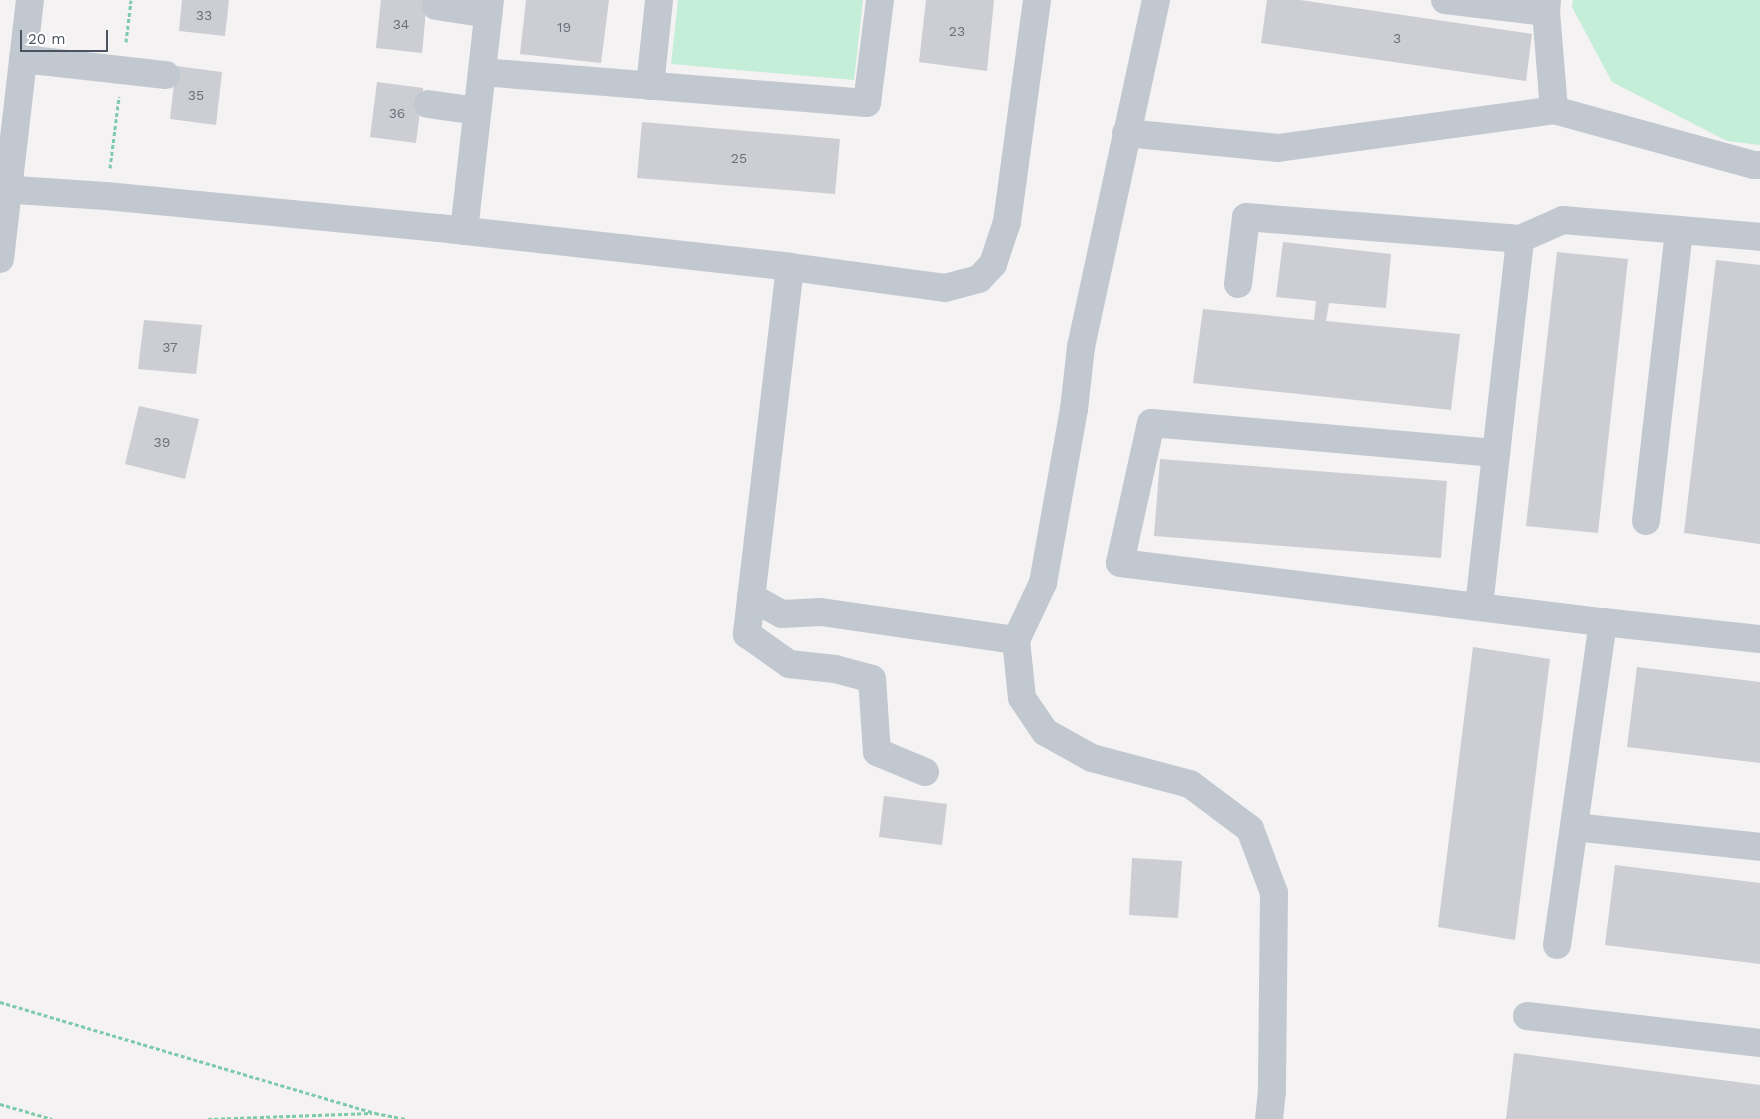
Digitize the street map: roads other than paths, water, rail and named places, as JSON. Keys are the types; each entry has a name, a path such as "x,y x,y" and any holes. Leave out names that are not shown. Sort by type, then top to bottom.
{"street":[{"path":"0,259 15,69 30,0"},
{"path":"650,86 659,0"},
{"path":"482,72 868,103 880,0"},
{"path":"4,190 106,196 464,231 790,267 946,288 979,279 993,264 1007,222 1037,0"},
{"path":"1156,0 1081,347 1074,409 1043,583 1016,640 1022,698 1044,732 1092,758 1190,784 1250,829 1274,892 1272,1091 1269,1119"},
{"path":"1445,0 1547,6 1554,110"},
{"path":"436,6 489,7 464,231"},
{"path":"15,69 166,75"},
{"path":"428,104 477,111"},
{"path":"1126,133 1278,148 1554,110 1754,166 1760,165"},
{"path":"1238,284 1246,217 1520,239 1564,220 1760,237"},
{"path":"1646,521 1678,230"},
{"path":"1479,606 1520,239"},
{"path":"790,267 747,634 789,664 835,669 872,679 877,752 925,772"},
{"path":"1495,453 1151,423 1120,562 1603,622 1760,639"},
{"path":"751,597 782,614 821,612 1016,640"},
{"path":"1557,945 1603,622"},
{"path":"1574,827 1760,847"},
{"path":"1527,1016 1760,1043"}]}
